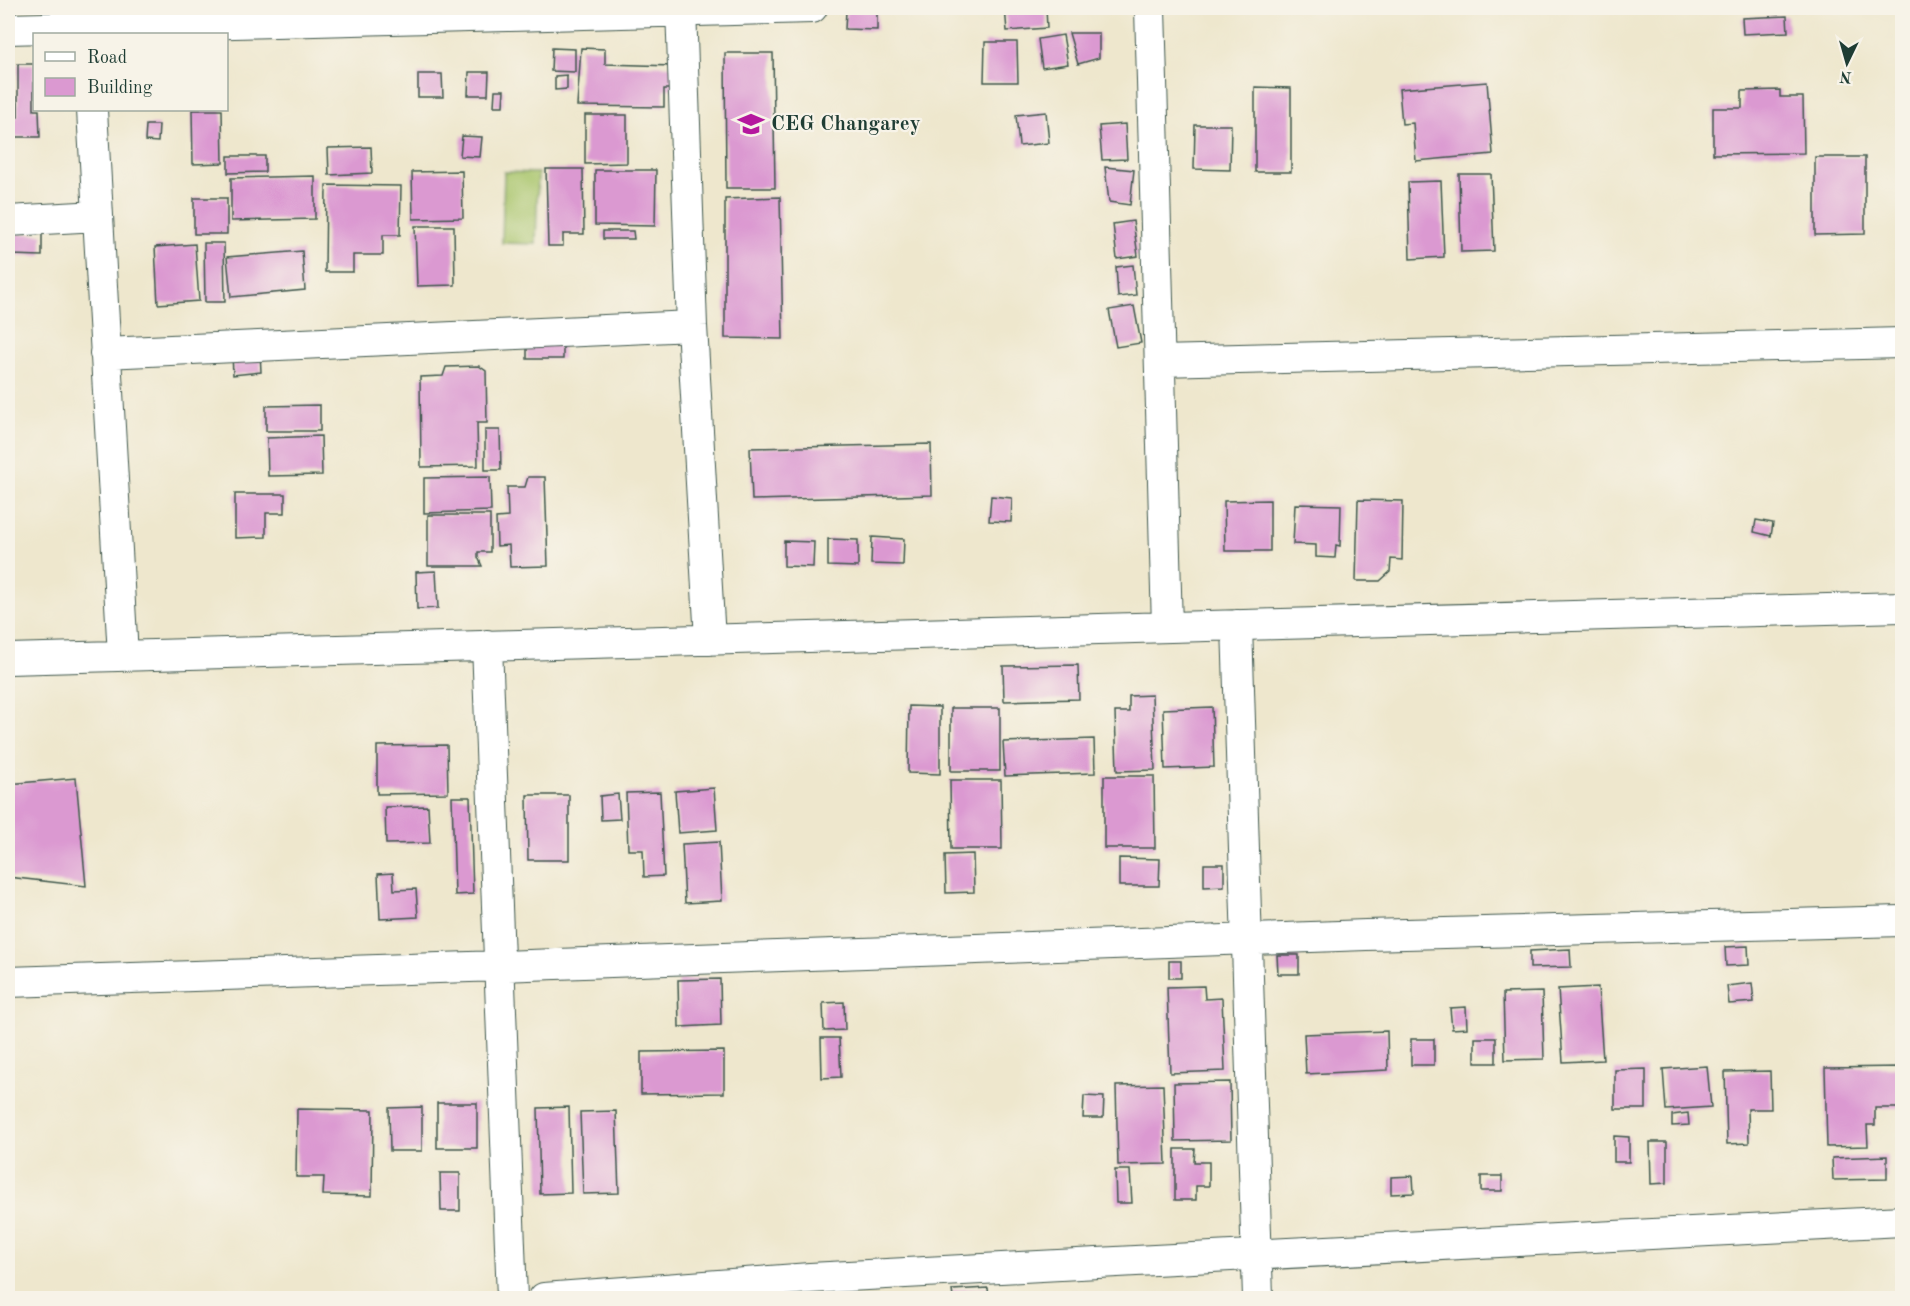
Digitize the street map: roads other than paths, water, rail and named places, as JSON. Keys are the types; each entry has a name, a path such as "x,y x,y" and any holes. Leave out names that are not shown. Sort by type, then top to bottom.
{"street":[{"path":"8,29 87,23 390,13 812,8"},
{"path":"1150,8 1167,627"},
{"path":"681,9 692,326 711,640"},
{"path":"92,111 123,656"},
{"path":"8,221 98,216"},
{"path":"105,353 692,326"},
{"path":"1160,361 1902,343"},
{"path":"8,659 1902,607"},
{"path":"1237,625 1258,1299"},
{"path":"487,645 512,1299"},
{"path":"8,982 1366,935 1902,921"},
{"path":"544,1299 810,1288 1257,1255 1902,1221"}],"place":[{"name":"CEG Changarey","path":"751,124"}]}
